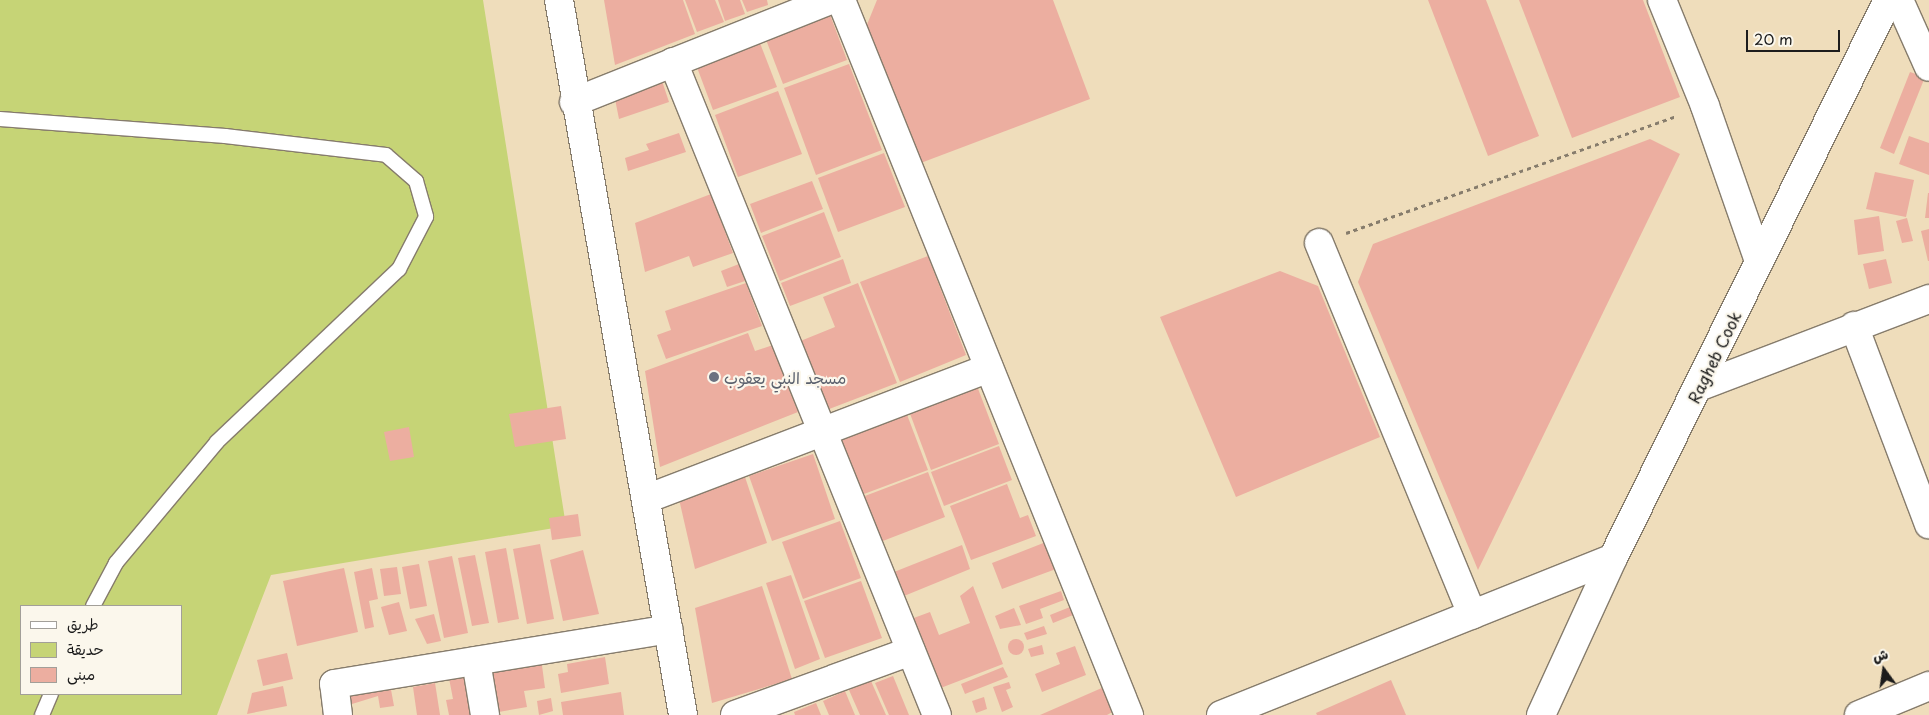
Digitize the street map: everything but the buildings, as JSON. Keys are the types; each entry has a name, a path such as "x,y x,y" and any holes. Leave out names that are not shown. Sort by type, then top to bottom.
{"street":[{"path":"559,0 574,102 683,715"},
{"path":"574,102 830,0"},
{"path":"841,0 1129,715"},
{"path":"1662,0 1705,106 1759,261"},
{"name":"Ragheb Cook","path":"1541,715 1613,558 1701,386 1759,261 1888,0"},
{"path":"1899,0 1929,67"},
{"path":"673,62 937,715"},
{"path":"1319,242 1472,615"},
{"path":"1701,386 1854,326 1929,299"},
{"path":"1854,326 1929,524"},
{"path":"646,499 989,368"},
{"path":"1221,715 1613,558"},
{"path":"338,715 334,684 669,629"},
{"path":"735,715 911,651"},
{"path":"476,661 484,715"},
{"path":"1859,715 1929,686"}],"lane":[{"path":"0,119 224,136 386,155 416,181 426,217 399,269 217,442 134,540 94,605"},
{"path":"42,715 51,695"}],"path":[{"path":"1319,242 1705,106"}],"green space":[{"path":"0,0 483,0 566,526 271,575 217,715 0,715"}],"place":[{"name":"مسجد النبي يعقوب","path":"714,377"}]}
